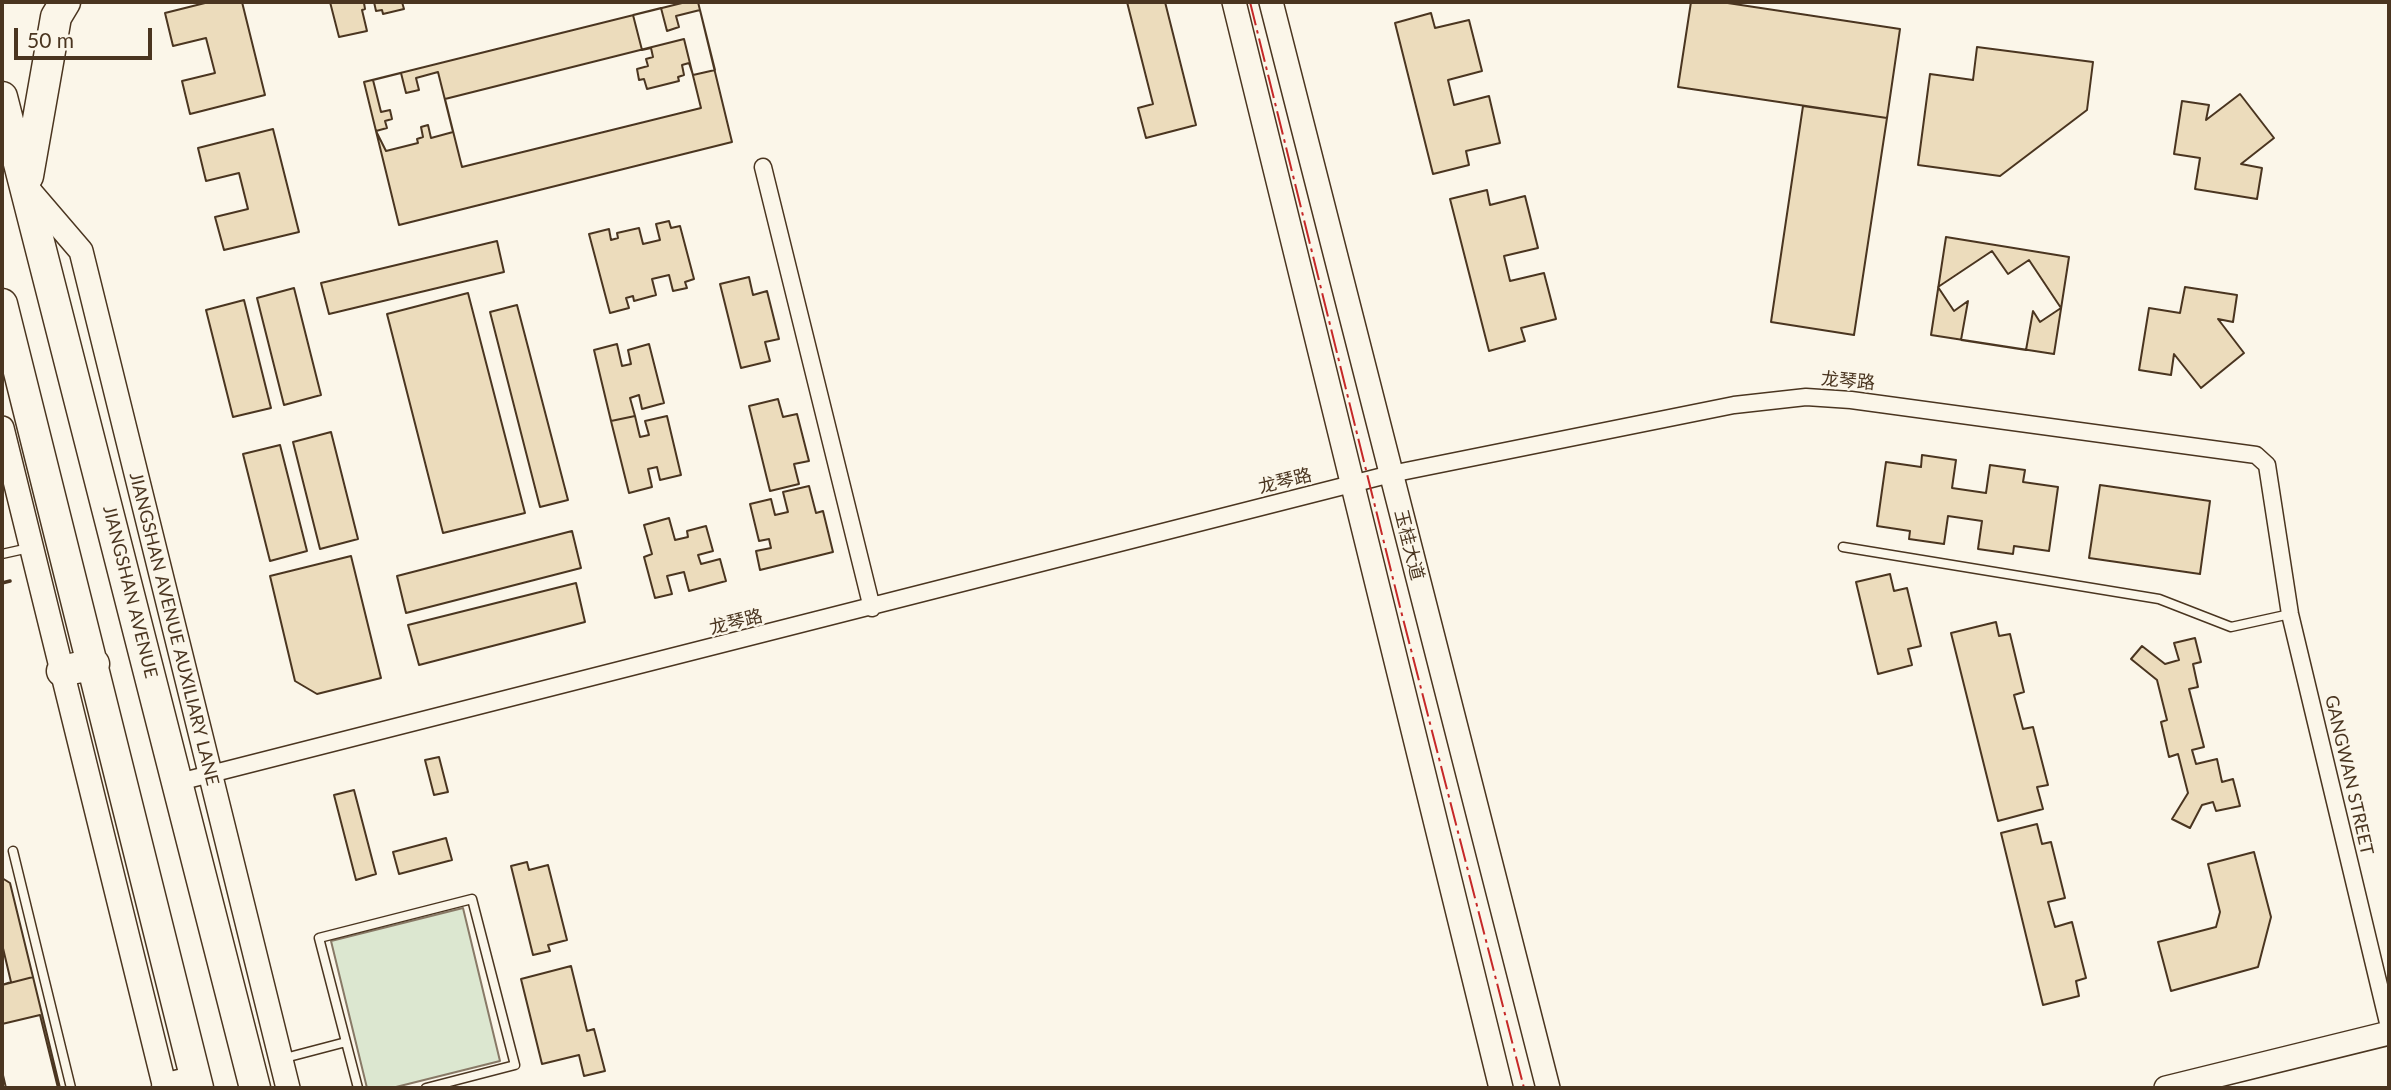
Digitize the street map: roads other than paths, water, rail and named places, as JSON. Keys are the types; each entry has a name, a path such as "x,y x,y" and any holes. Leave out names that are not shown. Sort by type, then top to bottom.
{"highway":[{"path":"26,187 56,17 65,2"},
{"name":"JIANGSHAN AVENUE","path":"2,97 255,1088"},
{"path":"2,304 197,1085 166,1088"},
{"path":"62,671 94,664"}],"main road":[{"path":"1234,2 1501,1088"},
{"name":"玉桂大道","path":"1271,2 1548,1088"},
{"name":"JIANGSHAN AVENUE AUXILIARY LANE","path":"26,187 80,251 288,1088"},
{"path":"2,428 166,1088"},
{"path":"2166,1088 2389,1033"},
{"path":"1538,1051 1566,1088"},
{"path":"1492,1088 1496,1065"}],"street":[{"path":"764,167 872,608"},
{"name":"龙琴路","path":"179,782 1391,474 1734,405 1806,397 1851,400 2256,455 2267,465 2290,614"},
{"name":"GANGWAN STREET","path":"2290,614 2389,1027"}],"lane":[{"path":"2,554 31,547"},
{"path":"1843,547 2159,599 2231,627 2290,614"},
{"path":"13,851 71,1088"},
{"path":"358,1088 319,938 472,899 515,1065 426,1088"},
{"path":"280,1059 346,1042"}]}
